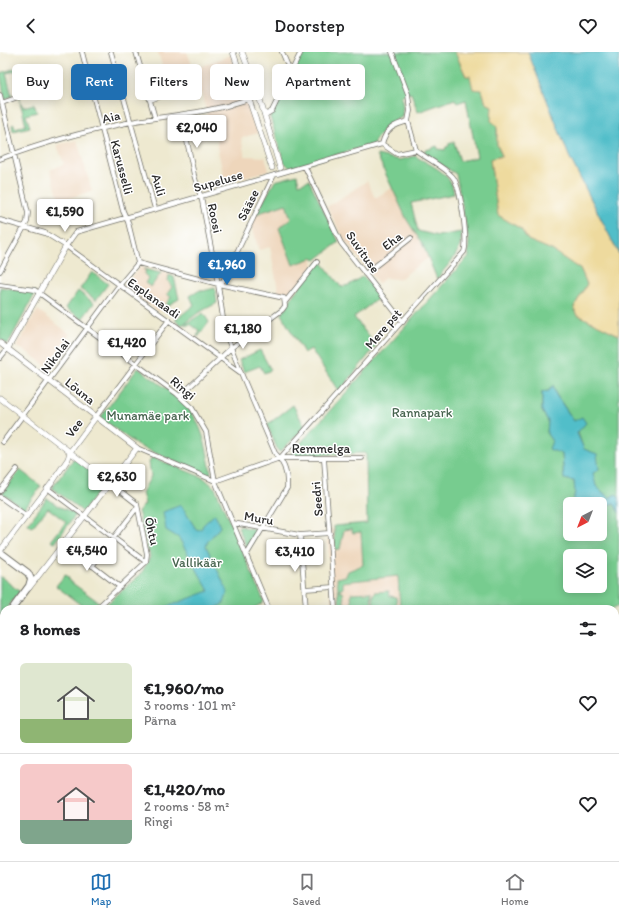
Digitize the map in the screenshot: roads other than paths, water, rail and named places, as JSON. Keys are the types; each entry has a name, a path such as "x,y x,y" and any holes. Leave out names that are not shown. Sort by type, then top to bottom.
{"main road":[{"path":"0,552 30,575 31,581 15,605"}],"street":[{"name":"Karusselli","path":"82,52 101,130 125,217"},
{"name":"Auli","path":"111,52 155,209"},
{"path":"136,52 140,64"},
{"path":"233,52 238,64"},
{"path":"242,52 246,64"},
{"path":"282,52 287,64"},
{"path":"295,64 301,52"},
{"path":"392,52 409,98 410,111 408,121 416,150 397,154 382,144 384,136 390,127 408,121"},
{"path":"0,95 28,213 27,222 0,271"},
{"path":"1,104 12,99"},
{"path":"150,100 155,118"},
{"name":"Aia","path":"0,159 60,139 131,122 231,105 247,100"},
{"path":"250,100 274,175"},
{"path":"260,100 281,170"},
{"path":"264,113 268,114 272,111 278,100"},
{"name":"Roosi","path":"176,115 187,141 200,196 218,284 224,326 241,373"},
{"name":"Supeluse","path":"66,246 76,232 274,175 281,170 305,167 382,144"},
{"name":"Mere pst","path":"215,481 280,458 460,258 466,246 455,180 448,172 416,150"},
{"name":"Suvituse","path":"305,167 341,243 402,322"},
{"name":"Sääse","path":"218,284 223,281 274,175"},
{"path":"125,217 128,222 138,263 285,300"},
{"name":"Esplanaadi","path":"0,220 45,233 66,246 241,373 288,479 287,488 247,554"},
{"name":"Eha","path":"365,274 411,238"},
{"path":"0,358 8,348 66,246"},
{"path":"180,396 231,348 284,309 285,300 316,262"},
{"name":"Nikolai","path":"3,442 138,263"},
{"name":"Ringi","path":"0,285 28,288 39,292 180,396 192,408 206,432 215,481 247,554 266,605"},
{"name":"Vee","path":"0,552 68,459 70,452 170,320"},
{"name":"Lõuna","path":"0,343 137,448 215,481"},
{"path":"0,398 136,504 136,509 92,566"},
{"path":"25,591 64,544 137,448"},
{"name":"Remmelga","path":"280,458 362,458"},
{"name":"Seedri","path":"324,458 335,605"},
{"path":"0,491 17,469"},
{"path":"47,488 146,562"},
{"path":"0,497 27,516"},
{"name":"Õhtu","path":"100,605 146,562 147,554 136,509"},
{"name":"Muru","path":"233,523 300,535 330,533"},
{"path":"300,535 306,605"},
{"path":"64,544 120,587"},
{"path":"305,589 334,587"}],"water":[{"path":"528,52 619,52 619,254 569,156"},
{"path":"553,385 556,395 574,421 582,417 586,423 577,433 584,449 597,454 599,470 593,473 596,486 609,498 616,494 619,498 619,513 614,503 607,506 607,497 574,497 574,481 564,479 562,454 549,449 552,441 547,434 548,421 542,411 542,392 549,391"},
{"path":"181,505 196,529 199,530 215,514 220,527 208,541 206,546 228,592 224,603 221,605 172,605 209,591 179,538 166,530 163,512"}],"park label":[{"name":"Rannapark","path":"422,412"},
{"name":"Munamäe park","path":"148,415"},
{"name":"Vallikäär","path":"197,562"}]}
